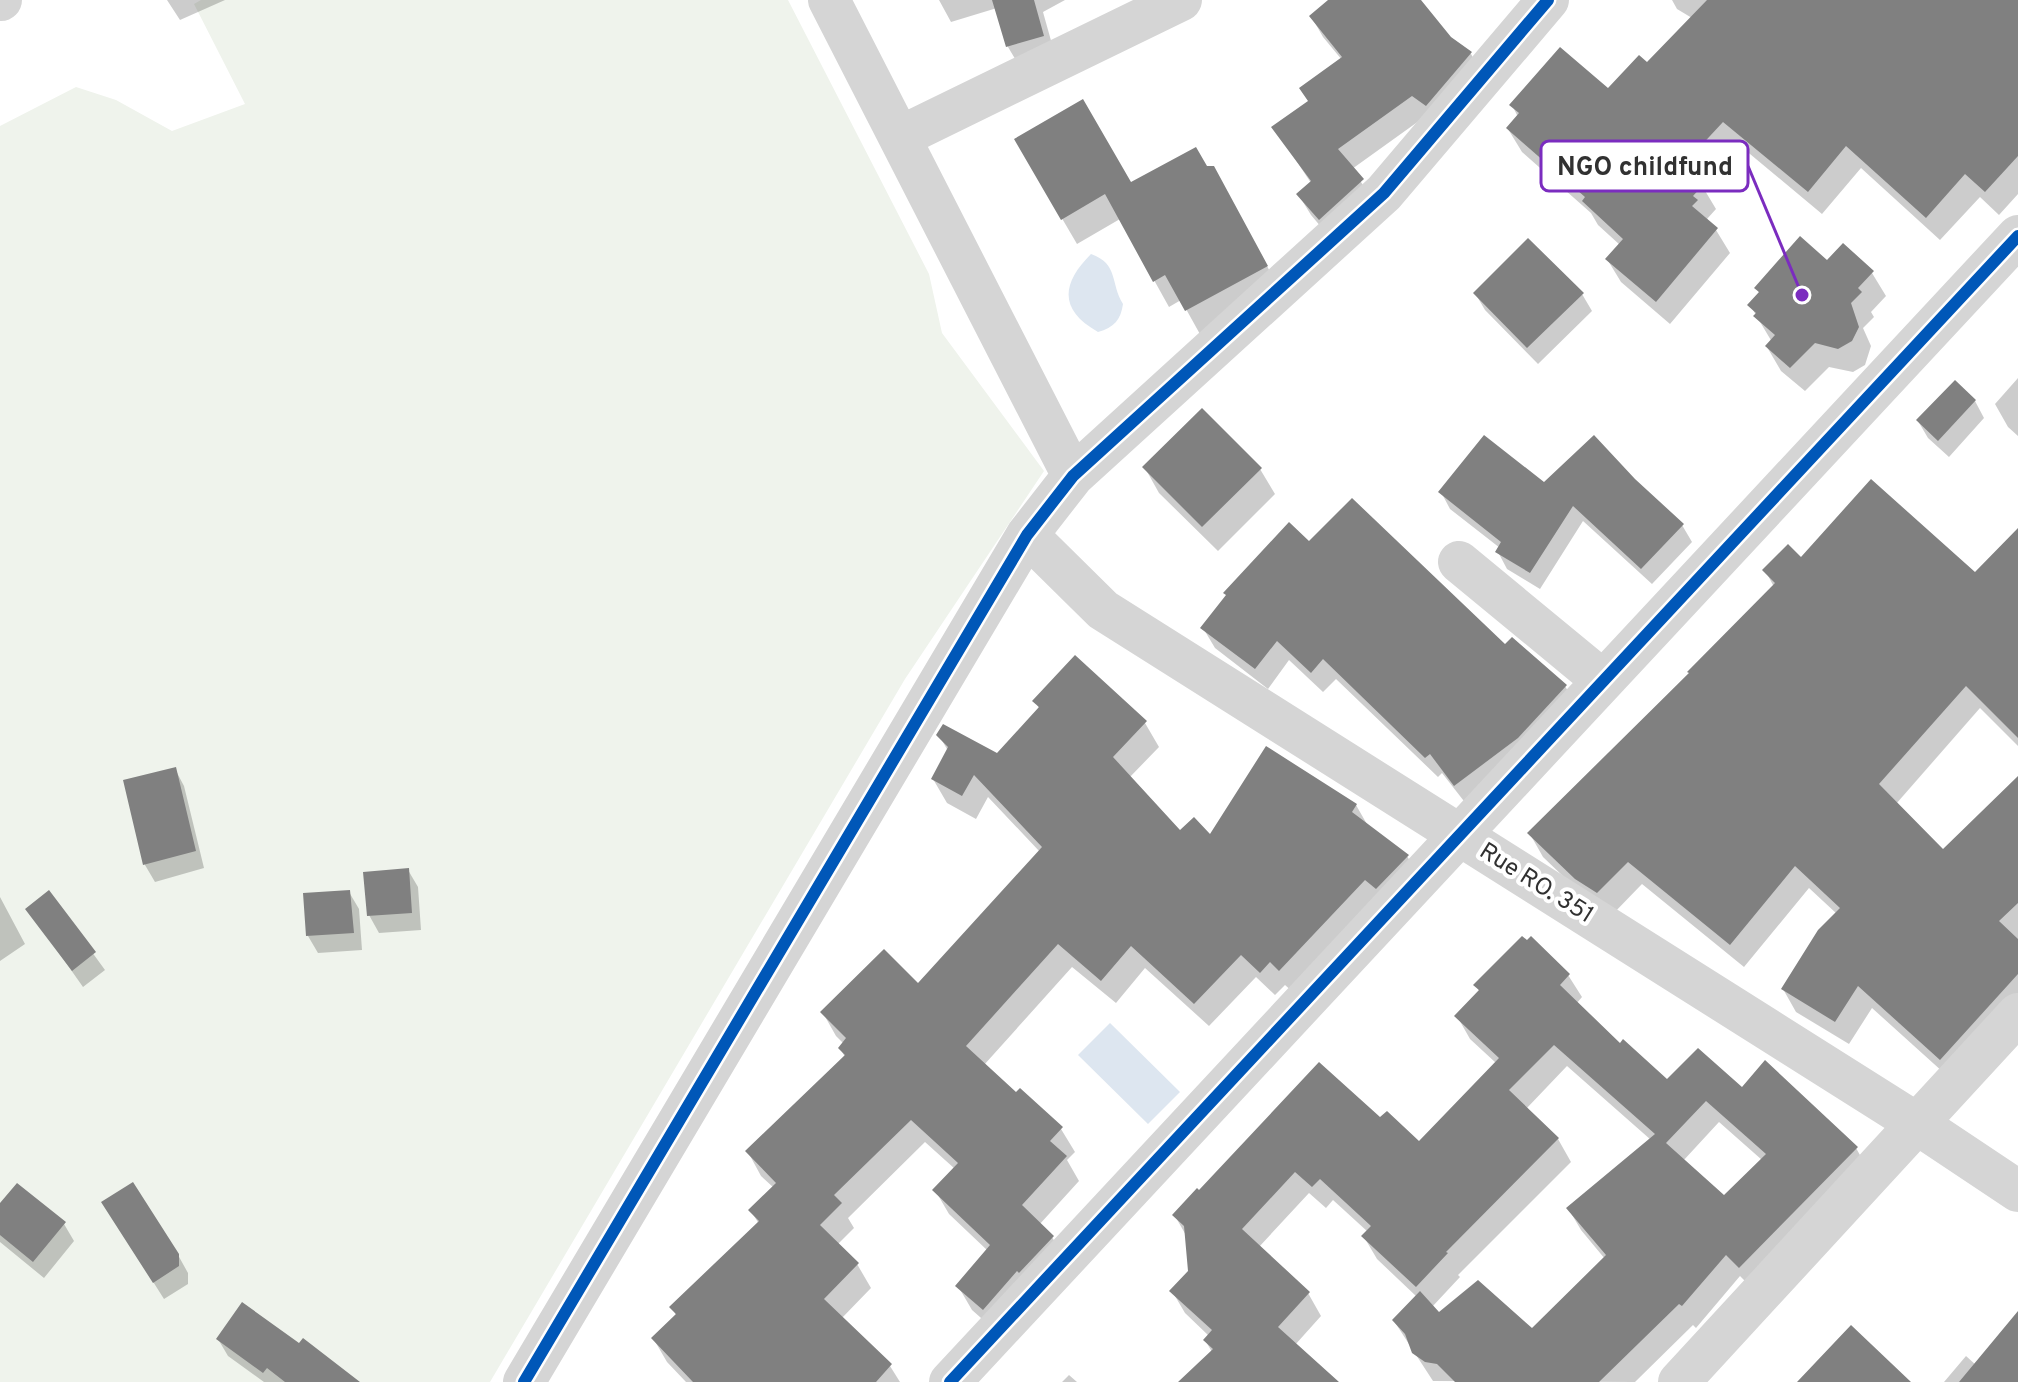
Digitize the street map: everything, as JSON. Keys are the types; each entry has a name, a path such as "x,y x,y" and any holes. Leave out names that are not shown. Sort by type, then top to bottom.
{"street":[{"path":"829,0 1073,476"},
{"path":"900,137 1181,0"},
{"path":"524,1382 1027,535 1073,476 1384,193 1548,0"},
{"path":"950,1382 2018,236"},
{"name":"Rue RO. 351","path":"1027,535 1103,610 1916,1123 2018,1191"},
{"path":"1459,562 1602,680"},
{"path":"1679,1382 2018,1014"}],"shaded area":[{"path":"201,0 788,0 929,274 942,333 1044,471 905,679 490,1382 0,1382 0,126 76,87 116,100 172,131 245,104 194,4"},
{"path":"1091,254 1100,258 1110,269 1123,304 1116,322 1098,332 1076,315 1069,296 1074,276"},
{"path":"1110,1023 1180,1092 1148,1124 1078,1055"}],"building":[{"path":"992,0 1034,0 1044,36 1006,47"},
{"path":"1328,0 1421,0 1451,37 1472,52 1426,106 1412,96 1338,149 1364,179 1319,220 1296,194 1311,181 1271,127 1308,101 1299,88 1342,57 1309,16"},
{"path":"1707,0 2018,0 2018,156 1985,192 1965,174 1926,218 1846,146 1808,192 1723,122 1683,165 1704,184 1693,196 1698,200 1692,206 1718,228 1656,302 1605,259 1623,239 1582,201 1585,197 1506,128 1519,113 1509,105 1560,47 1608,88 1639,55 1647,62"},
{"path":"1083,99 1131,182 1196,147 1207,166 1214,166 1268,266 1185,311 1165,275 1153,282 1105,194 1061,220 1014,139"},
{"path":"1800,236 1827,260 1843,243 1874,271 1858,288 1862,292 1851,303 1859,327 1852,341 1838,349 1815,343 1790,368 1765,346 1775,335 1753,316 1756,313 1747,305 1759,292 1754,288"},
{"path":"1528,238 1584,293 1527,348 1473,293"},
{"path":"1955,380 1976,400 1938,441 1916,420"},
{"path":"1202,408 1262,468 1202,527 1142,467"},
{"path":"1484,435 1544,482 1594,435 1635,479 1684,524 1641,569 1573,506 1530,573 1495,552 1501,542 1438,492"},
{"path":"1871,479 1975,572 2018,528 2018,738 1966,686 1879,784 1943,849 2018,776 2018,903 1999,921 2018,939 2018,974 1940,1060 1858,986 1835,1022 1781,989 1818,930 1840,908 1795,866 1730,945 1628,862 1597,893 1575,879 1527,833 1775,583 1762,570 1788,544 1801,557"},
{"path":"1352,498 1505,644 1512,637 1567,685 1518,738 1454,786 1430,754 1425,758 1323,659 1311,673 1277,641 1255,669 1200,628 1226,595 1223,593 1289,522 1309,541"},
{"path":"1075,655 1147,721 1113,757 1180,830 1194,817 1210,834 1266,746 1357,804 1352,812 1409,855 1376,889 1365,880 1279,971 1270,962 1260,973 1241,955 1194,1004 1131,946 1101,981 1058,944 966,1046 1016,1092 1020,1088 1063,1127 1050,1141 1067,1156 1022,1205 1054,1236 1019,1273 1017,1271 983,1310 955,1286 990,1245 932,1190 958,1163 911,1120 834,1195 842,1203 820,1225 859,1263 824,1299 892,1364 876,1382 693,1382 651,1338 676,1314 669,1307 759,1221 748,1210 776,1183 745,1151 845,1055 838,1048 846,1038 820,1012 884,949 918,983 1042,847 974,775 962,796 931,779 948,747 936,735 943,724 997,753 1039,707 1032,701"},
{"path":"176,767 196,851 143,865 123,780"},
{"path":"409,868 412,913 367,916 363,872"},
{"path":"49,890 96,952 72,971 25,909"},
{"path":"350,890 354,933 306,936 303,893"},
{"path":"1522,936 1527,940 1531,936 1570,974 1560,985 1620,1043 1623,1039 1667,1079 1698,1048 1742,1087 1765,1060 1858,1147 1739,1268 1726,1255 1682,1306 1679,1304 1599,1382 1455,1382 1437,1364 1425,1362 1412,1353 1405,1334 1392,1320 1420,1291 1439,1312 1478,1280 1532,1328 1606,1255 1566,1208 1655,1134 1554,1045 1509,1090 1559,1138 1446,1252 1416,1287 1361,1236 1371,1226 1320,1179 1312,1187 1295,1172 1242,1229 1310,1292 1278,1327 1339,1382 1178,1382 1213,1349 1203,1340 1212,1330 1169,1291 1188,1271 1184,1226 1172,1215 1319,1062 1380,1117 1387,1111 1419,1141 1499,1058 1454,1016 1479,990 1473,985","holes":["1706,1101 1766,1154 1724,1195 1666,1143"]},
{"path":"133,1182 179,1254 179,1266 153,1283 101,1202"},
{"path":"17,1183 66,1222 33,1262 0,1235 0,1203"},
{"path":"242,1302 299,1343 303,1338 360,1382 285,1382 267,1368 263,1373 216,1339"},
{"path":"2018,1311 2018,1382 1959,1382"},
{"path":"1851,1325 1911,1382 1797,1382"}],"cycle path":[{"path":"524,1382 1027,535 1073,476 1384,193 1548,0"},
{"path":"950,1382 2018,236"}],"place":[{"name":"NGO childfund","path":"1802,295"}]}
